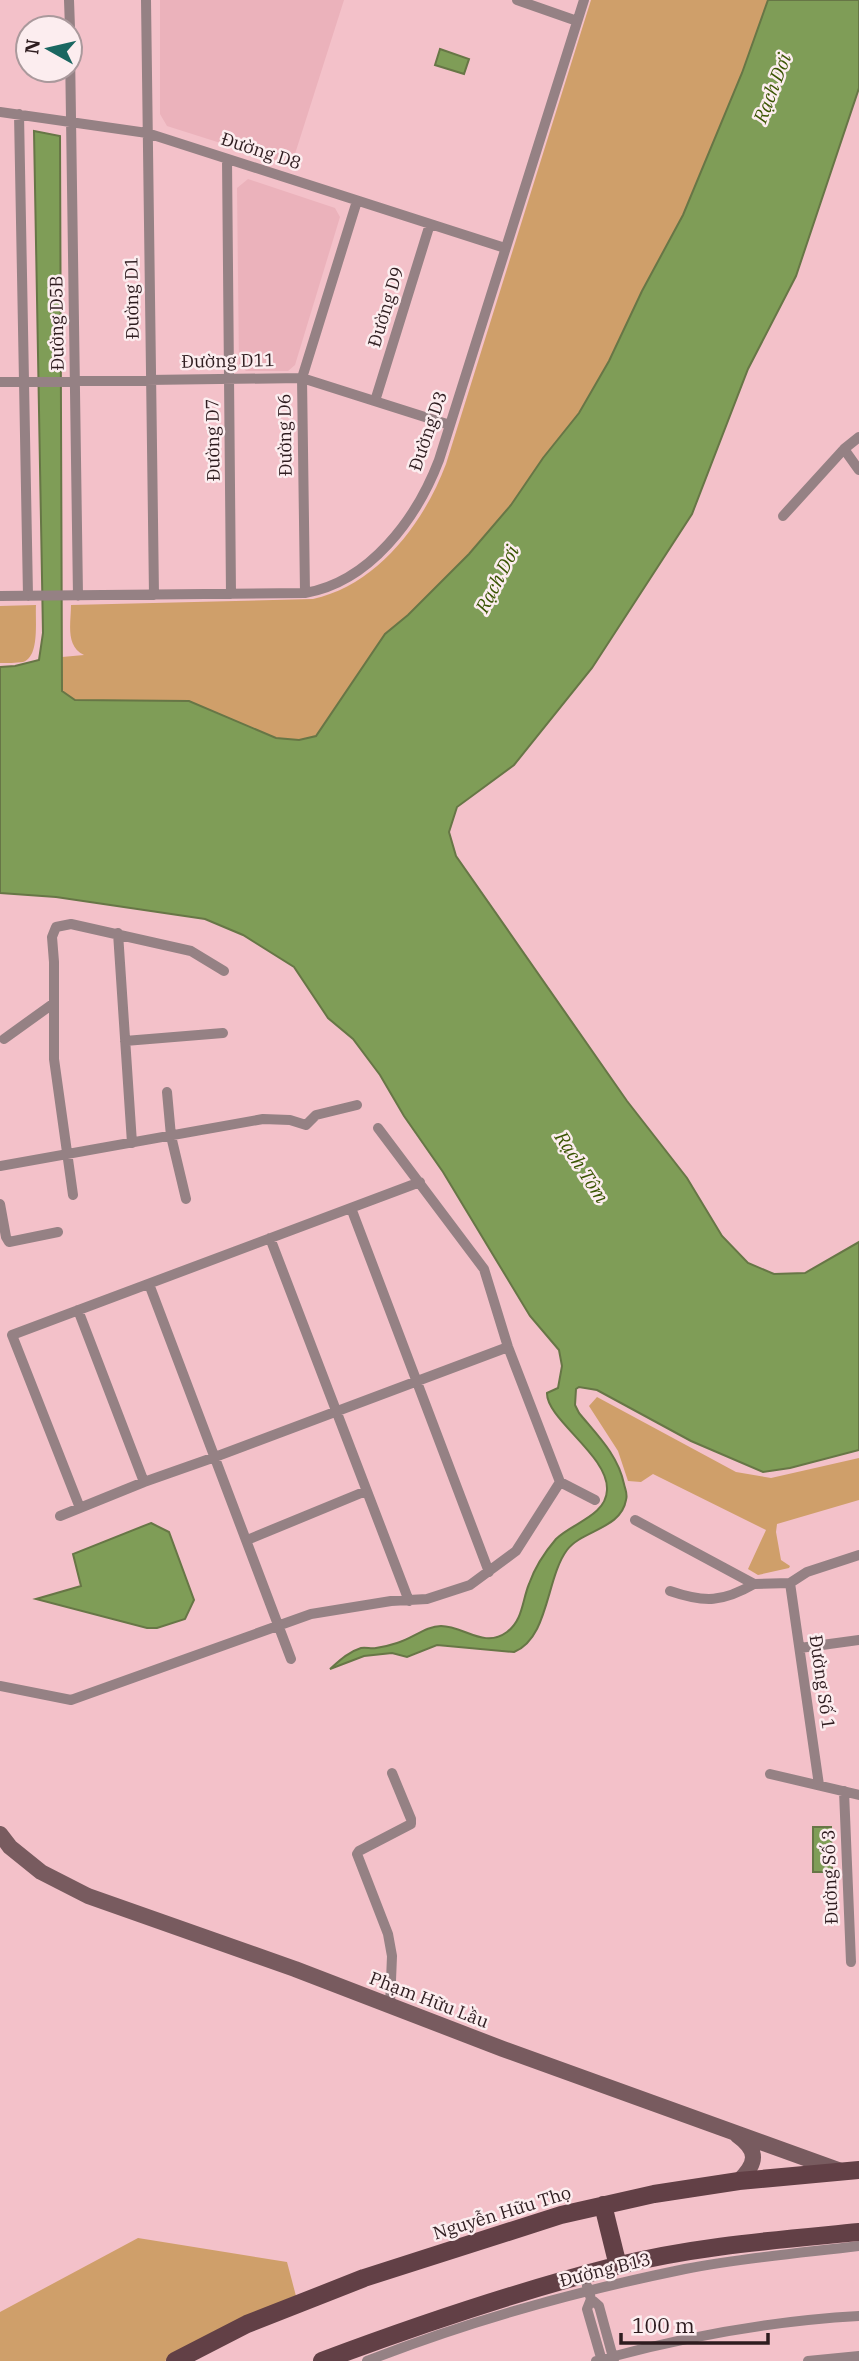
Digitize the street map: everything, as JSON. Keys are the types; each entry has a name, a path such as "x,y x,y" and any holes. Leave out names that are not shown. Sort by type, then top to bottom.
{"main road":[{"name":"Phạm Hữu Lầu","path":"0,1834 10,1847 41,1872 88,1896 295,1969 503,2049 853,2173"},
{"path":"730,2130 749,2144 754,2153 752,2164 739,2181"},
{"name":"Nguyễn Hữu Thọ","path":"175,2361 247,2324 364,2278 561,2215 739,2181 853,2173"},
{"path":"603,2205 618,2266"},
{"path":"322,2361 450,2315 588,2288 618,2266 746,2244 859,2232"}],"street":[{"name":"Đường D1","path":"146,0 154,595"},
{"path":"517,0 577,21"},
{"name":"Đường D3","path":"33,597 305,593 323,589 352,573 393,538 423,496 439,460 584,0"},
{"name":"Đường D5B","path":"70,84 73,596"},
{"name":"Đường D8","path":"0,111 71,124 147,133 505,248"},
{"path":"0,596 33,597 24,381 19,114"},
{"name":"Đường D7","path":"227,159 232,594"},
{"name":"Đường D6","path":"305,593 302,378 357,201"},
{"name":"Đường D9","path":"375,401 430,224"},
{"name":"Đường D11","path":"0,382 302,378 450,425"},
{"path":"783,516 844,449 859,437"},
{"path":"844,449 859,470"},
{"path":"73,1195 54,1059 52,937 56,927 71,924 191,951 224,971"},
{"path":"118,933 132,1143"},
{"path":"4,1039 54,1003"},
{"path":"125,1041 223,1033"},
{"path":"167,1092 172,1136 186,1199"},
{"path":"0,1166 263,1119 290,1120 306,1125 316,1115 357,1105"},
{"path":"378,1128 484,1269 508,1347 560,1482 594,1500"},
{"path":"80,1508 12,1335 420,1182"},
{"path":"0,1204 9,1242 58,1232"},
{"path":"351,1208 489,1572"},
{"path":"270,1238 409,1601"},
{"path":"149,1284 291,1659"},
{"path":"78,1310 144,1482"},
{"path":"60,1516 144,1482 508,1347"},
{"path":"0,1686 71,1700 311,1614 427,1599 470,1585 516,1550 560,1482"},
{"path":"247,1540 366,1491"},
{"path":"635,1520 754,1584"},
{"path":"670,1591 691,1599 732,1597 754,1584 790,1583 807,1572 859,1555"},
{"name":"Đường Số 1","path":"790,1583 819,1785"},
{"path":"800,1648 859,1640"},
{"path":"390,2005 392,1956 388,1934 357,1854 411,1824 392,1773"},
{"path":"770,1774 859,1795"},
{"name":"Đường Số 3","path":"844,1791 851,1962"},
{"name":"Đường B13","path":"367,2361 588,2288 687,2269 859,2246"},
{"path":"588,2288 587,2309 605,2360 693,2336 859,2316"},
{"path":"808,2361 859,2356"}],"shaded area":[{"path":"160,0 344,0 294,157 284,163 167,126 160,114"},
{"path":"591,0 768,0 742,73 683,215 642,291 609,361 579,413 543,458 511,505 469,554 408,615 385,634 316,736 299,740 276,738 189,701 74,700 62,691 62,657 84,655 74,646 72,640 71,605 313,599 336,592 358,580 377,566 411,529 437,486 446,464"},
{"path":"248,179 335,208 340,217 295,365 288,371 246,371 239,364 237,188"},
{"path":"36,605 36,637 32,653 23,662 0,663 0,606"},
{"path":"597,1397 736,1472 771,1478 859,1458 859,1500 777,1524 781,1560 790,1566 758,1575 748,1569 766,1530 653,1474 641,1482 628,1481 618,1451 589,1406"},
{"path":"138,2238 287,2262 296,2296 165,2361 0,2361 0,2312"}],"water":[{"path":"768,0 859,0 859,88 796,276 748,369 692,514 592,668 514,765 457,807 449,832 456,856 627,1101 687,1178 722,1236 748,1263 774,1274 805,1273 859,1242 859,1450 790,1468 763,1472 691,1441 597,1390 579,1387 576,1389 575,1405 617,1464 627,1498 617,1517 567,1550 560,1562 541,1621 525,1645 514,1652 437,1645 407,1657 392,1653 364,1656 330,1669 356,1650 403,1641 435,1627 449,1627 482,1638 499,1637 507,1632 519,1616 537,1566 556,1539 601,1506 607,1490 605,1477 589,1451 549,1403 547,1393 558,1388 562,1366 559,1350 530,1316 443,1172 404,1116 380,1075 353,1039 328,1018 294,967 243,935 205,919 56,897 0,893 0,667 39,660 43,633 34,131 60,136 62,691 75,700 189,701 276,738 299,740 316,736 385,634 408,615 469,554 511,505 543,458 579,413 609,361 642,291 683,215 742,73"},
{"path":"440,49 469,59 464,74 435,65"},
{"path":"151,1523 169,1532 194,1600 185,1619 157,1628 147,1628 36,1599 81,1586 73,1554"},
{"path":"813,1827 831,1827 832,1872 813,1872"}],"water label":[{"name":"Rạch Dơi","path":"772,88"},
{"name":"Rạch Dơi","path":"497,579"},
{"name":"Rạch Tôm","path":"582,1167"}]}
